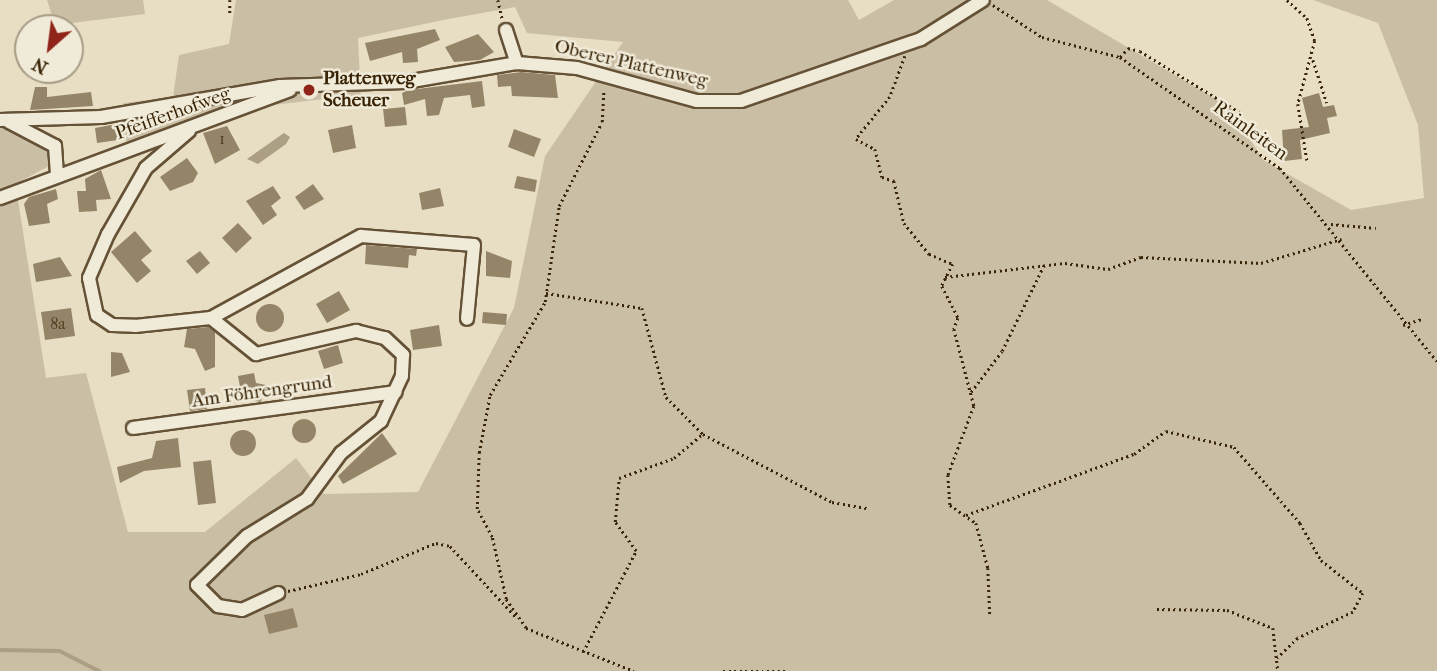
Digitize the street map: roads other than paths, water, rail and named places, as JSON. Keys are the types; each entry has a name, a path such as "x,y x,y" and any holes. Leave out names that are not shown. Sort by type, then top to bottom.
{"street":[{"name":"Oberer Plattenweg","path":"1,120 101,117 299,85 405,82 517,63 577,68 697,101 741,101 904,46 956,22 984,0"},
{"path":"506,30 517,63"},
{"name":"Pfeifferhofweg","path":"0,198 57,173 189,131 299,85"},
{"path":"1,120 48,140 59,154 57,173"},
{"path":"189,131 134,186 87,293 97,315 112,325 211,318 361,236 474,244 467,318"},
{"name":"Am Föhrengrund","path":"211,318 256,354 348,331 385,338 403,355 396,392 381,421 341,453 307,499 247,536 197,585 218,606 242,610 278,593"},
{"name":"Am Föhrengrund","path":"133,428 396,392"}],"waterway":[{"path":"0,650 60,651 99,671"}],"place":[{"name":"Plattenweg Scheuer","path":"309,90"}]}
